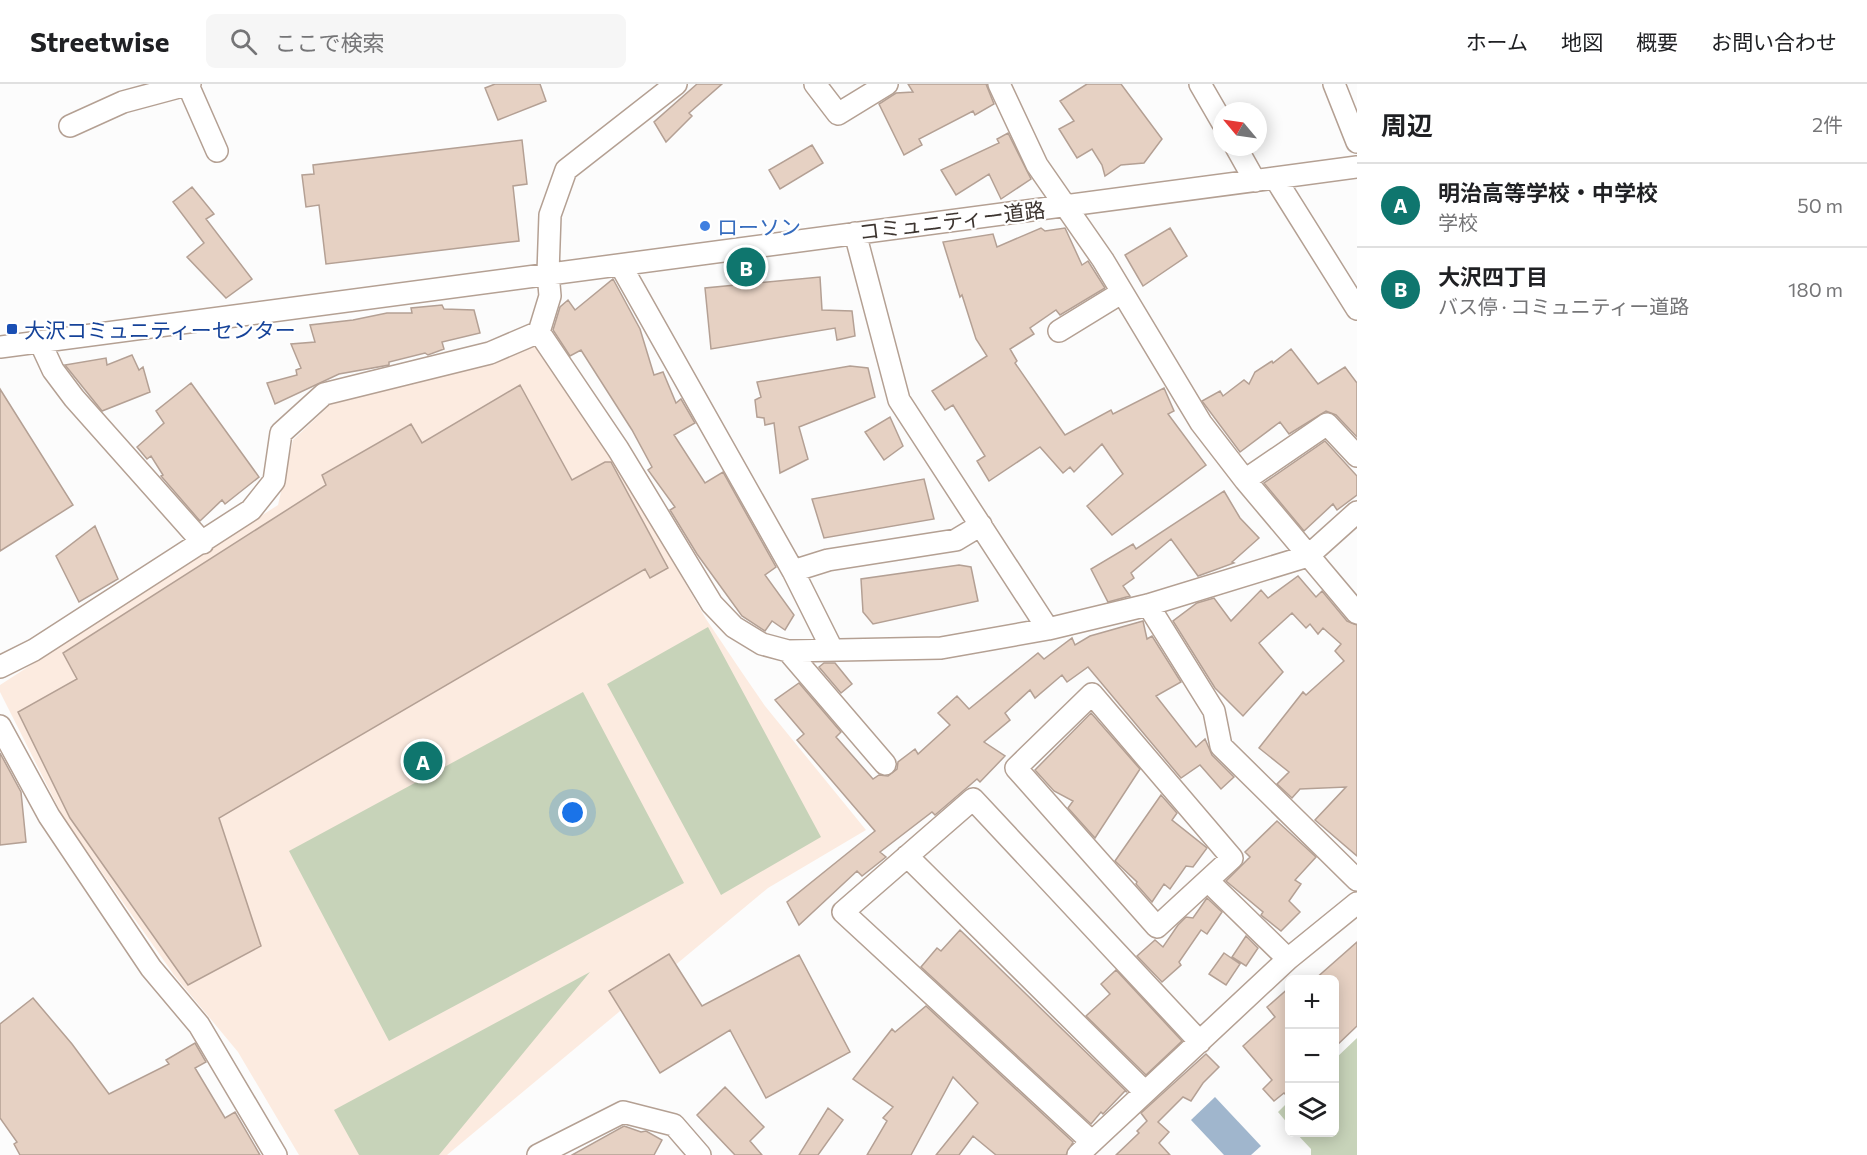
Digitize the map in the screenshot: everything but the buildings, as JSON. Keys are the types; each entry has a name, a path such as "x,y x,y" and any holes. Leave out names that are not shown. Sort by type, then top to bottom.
{"street":[{"path":"70,126 123,102 189,84 217,151"},
{"path":"0,667 34,650 251,510 274,481 281,433 324,394 490,353 539,332 550,296 548,273 550,215 566,170 676,84"},
{"path":"815,84 838,114 887,84"},
{"path":"999,84 1037,165 1104,260 1121,293 1201,423 1245,480 1357,613"},
{"path":"1200,84 1213,106"},
{"path":"1334,84 1357,142"},
{"path":"1244,156 1265,179 1357,309"},
{"name":"コミュニティー道路","path":"0,347 1357,167"},
{"path":"855,233 899,400 1048,629"},
{"path":"621,266 793,571 832,649"},
{"path":"1059,331 1121,293"},
{"path":"539,332 618,449 712,604 734,627 762,644 788,651 940,648 1048,629 1148,605 1308,556 1357,512"},
{"path":"40,342 53,370 74,398 203,543"},
{"path":"1245,480 1327,424 1357,456"},
{"path":"793,571 828,560 956,540 981,525"},
{"path":"1148,605 1214,711 1221,746 1357,880"},
{"path":"788,651 885,764"},
{"path":"1092,694 1232,858 1208,881 1157,927 1016,768 1092,694"},
{"path":"0,726 49,816 152,968 199,1025 276,1155"},
{"path":"1200,1042 973,799 843,912 1085,1149 1145,1092 1200,1042 1288,959 1357,903"},
{"path":"907,856 1145,1092"},
{"path":"1208,881 1288,959"},
{"path":"538,1155 623,1112 674,1125 693,1152"}],"shaded area":[{"path":"536,343 607,448 706,619 743,674 765,706 866,830 768,888 447,1155 299,1155 238,1052 174,975 63,817 0,692 0,685 278,505 293,440 332,403 494,361"}],"green space":[{"path":"708,627 821,837 721,895 607,684"},
{"path":"583,692 684,883 389,1041 289,851"},
{"path":"590,972 439,1155 359,1155 334,1110"},
{"path":"1357,1038 1357,1155 1311,1155 1311,1149 1300,1137 1339,1137 1339,1055"},
{"path":"1285,1105 1285,1120 1278,1112"}],"water":[{"path":"1215,1097 1261,1146 1251,1155 1224,1155 1191,1120"}],"place":[{"name":"ローソン","path":"705,226"},
{"name":"大沢四丁目","path":"746,267"},
{"name":"大沢コミュニティーセンター","path":"12,329"},
{"name":"明治高等学校・中学校","path":"423,761"}]}
